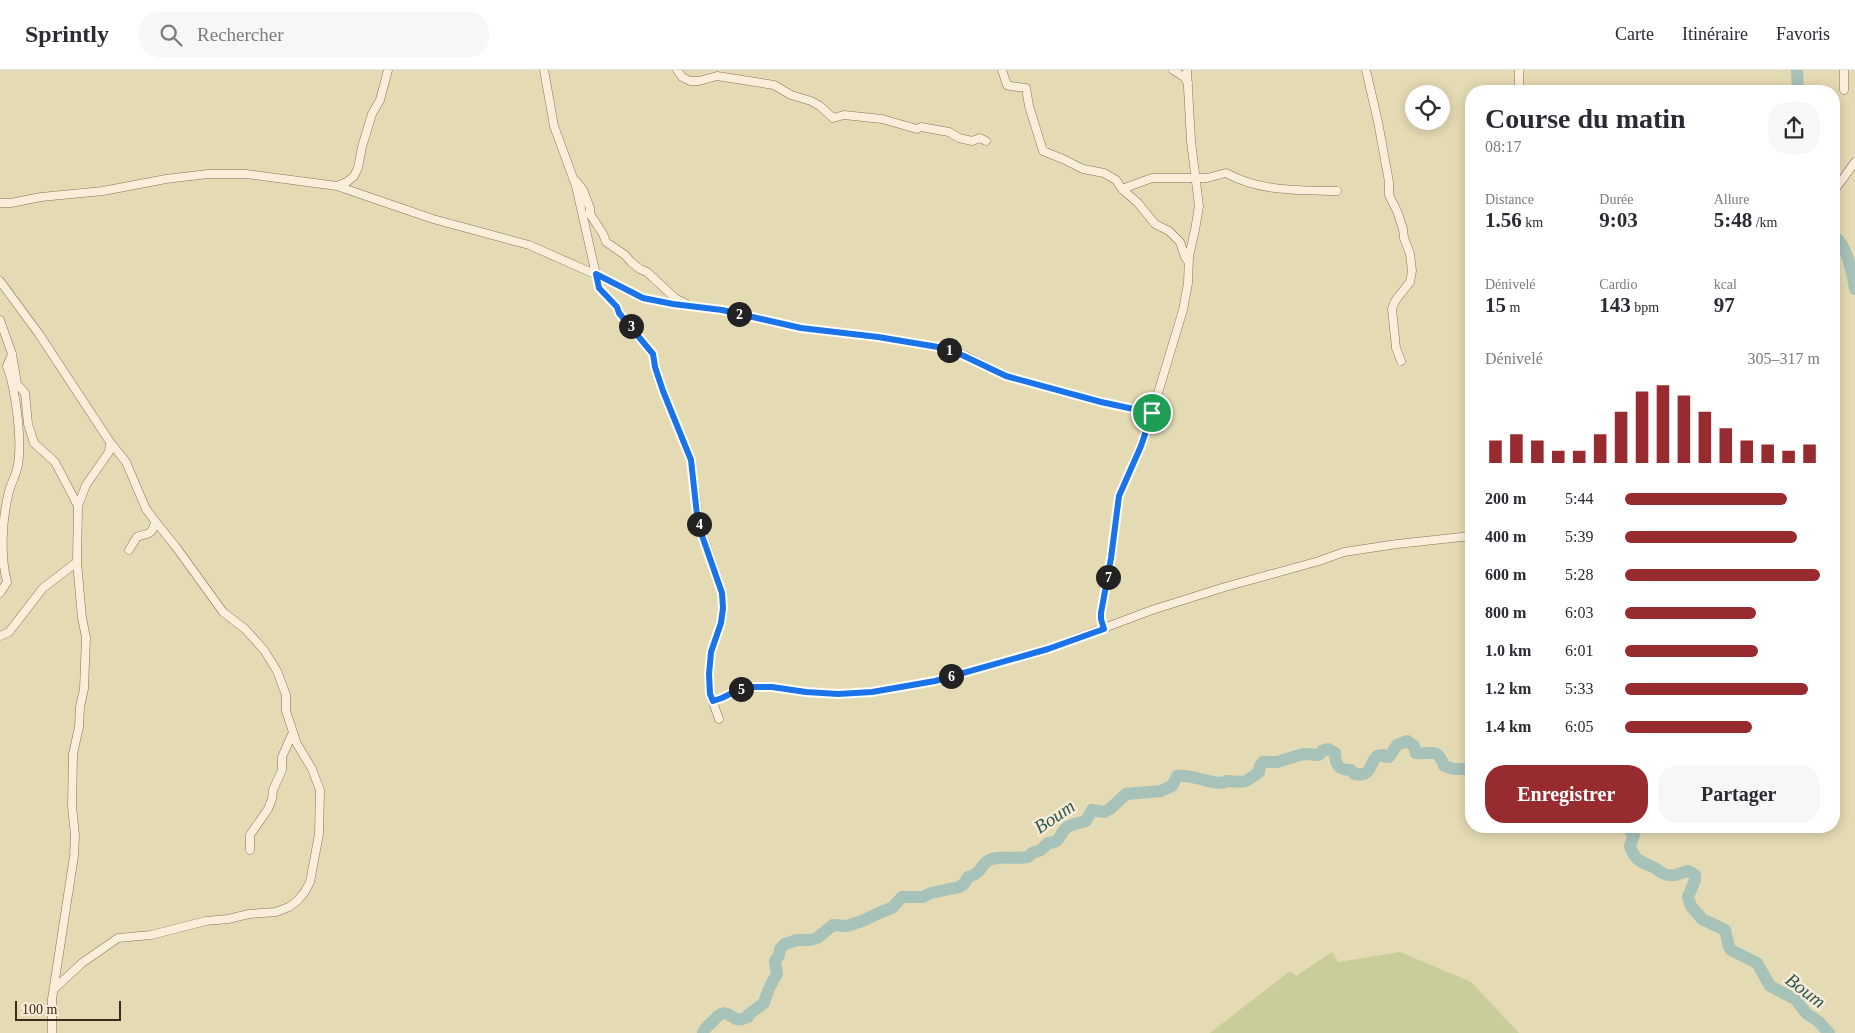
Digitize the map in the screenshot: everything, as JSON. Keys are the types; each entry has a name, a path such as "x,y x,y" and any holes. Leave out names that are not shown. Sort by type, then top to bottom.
{"street":[{"path":"337,186 354,176 358,168 372,114 380,100 388,70"},
{"path":"544,70 554,126 574,180 599,288 617,307 619,313 653,354 663,391 691,460 698,524 722,593 721,623 711,652 709,674 710,694 719,719"},
{"path":"677,70 682,77 690,80 717,76 774,85 790,96 811,101 820,106 833,118 844,115 882,119 917,129 921,126 949,132 959,138 972,140 980,138 986,141"},
{"path":"1002,70 1007,85 1015,88 1020,86 1026,88 1029,106 1043,152 1063,158 1083,170 1104,173 1119,182 1122,189 1138,203 1155,224 1169,231 1180,242 1185,257 1189,261"},
{"path":"1173,70 1184,77 1188,83"},
{"path":"1104,629 1101,613 1111,558 1119,496 1141,446 1152,413 1183,310 1188,284 1189,261 1199,206 1191,142 1187,70"},
{"path":"1366,70 1378,122 1389,182 1389,195 1404,229 1404,238 1410,254 1412,271 1410,282 1395,301 1392,309 1396,348 1401,361"},
{"path":"1519,70 1519,85"},
{"path":"1844,70 1844,90"},
{"path":"1840,184 1845,174 1855,162"},
{"path":"1122,189 1152,178 1207,178 1226,173 1238,180 1258,185 1288,189 1337,191"},
{"path":"0,203 103,191 166,179 208,174 246,174 337,186 433,219 529,245 596,274 643,298 722,310 801,328 878,337 944,348 1006,376 1101,402 1152,413"},
{"path":"349,180 356,193"},
{"path":"574,180 583,190 590,208 590,214 606,242 625,255 640,269 647,272 675,298 696,307"},
{"path":"0,281 39,334 110,442 126,462 146,509 223,612 245,629 264,650 283,684 286,695 286,711 297,744 312,769 320,790 320,820 314,865 310,882 297,901 276,912 206,921 151,935 118,938 82,963 54,989"},
{"path":"0,320 12,354 17,384 25,393 28,424 34,443 55,462 78,506"},
{"path":"0,593 7,582 2,569 2,536 9,492 17,468 18,446 12,381 7,366 12,354"},
{"path":"52,1033 52,999 74,856 75,835 72,806 73,754 80,727 80,707 85,674 86,637 82,618 77,562 78,506 86,485 109,452 110,442"},
{"path":"129,550 136,538 150,533 155,521"},
{"path":"713,701 744,687 772,687 838,694 872,692 935,681 1048,649 1152,610 1225,587 1310,564 1344,552 1465,537"},
{"path":"0,636 9,632 43,588 77,562"},
{"path":"250,850 250,835 268,809 273,790 282,770 282,757 293,732"}],"shaded area":[{"path":"0,70 1855,70 1855,1033 0,1033"}],"green space":[{"path":"1332,952 1338,962 1400,952 1471,982 1519,1033 1210,1033 1290,971 1296,976"}],"waterway":[{"path":"1797,70 1798,85"},
{"path":"1840,242 1850,266 1855,289"},
{"name":"Boum","path":"703,1033 723,1013 741,1019 748,1017 748,1015 764,1003 769,988 777,974 775,961 780,949 785,944 797,940 817,938 833,925 847,926 862,921 892,908 902,897 923,897 931,893 959,887 964,884 968,877 977,873 988,861 1001,858 1028,857 1032,853 1041,850 1048,843 1058,840 1066,828 1086,821 1092,810 1104,812 1126,794 1161,791 1172,786 1177,776 1190,776 1217,783 1244,781 1259,772 1263,762 1277,762 1303,754 1319,755 1322,751 1328,749 1335,753 1338,766 1351,770 1354,774 1364,774 1369,770 1377,756 1389,757 1397,745 1407,741 1414,746 1416,753 1433,753 1439,756 1444,766 1454,769 1465,769"},
{"name":"Boum","path":"1632,833 1634,835 1630,846 1634,855 1640,861 1663,874 1674,875 1688,871 1695,875 1695,880 1688,897 1691,906 1702,919 1725,930 1731,950 1757,963 1770,986 1795,999 1807,1014 1818,1021 1829,1033"}],"route":[{"path":"596,274 643,298 722,310 837,334 878,337 944,348 1006,376 1101,402 1152,413 1141,446 1119,496 1111,558 1101,613 1104,629 1048,649 935,681 872,692 838,694 772,687 744,687 713,701 710,694 709,674 711,652 721,623 722,593 698,524 691,460 663,391 653,354 619,313 617,307 599,288 596,274"}]}
